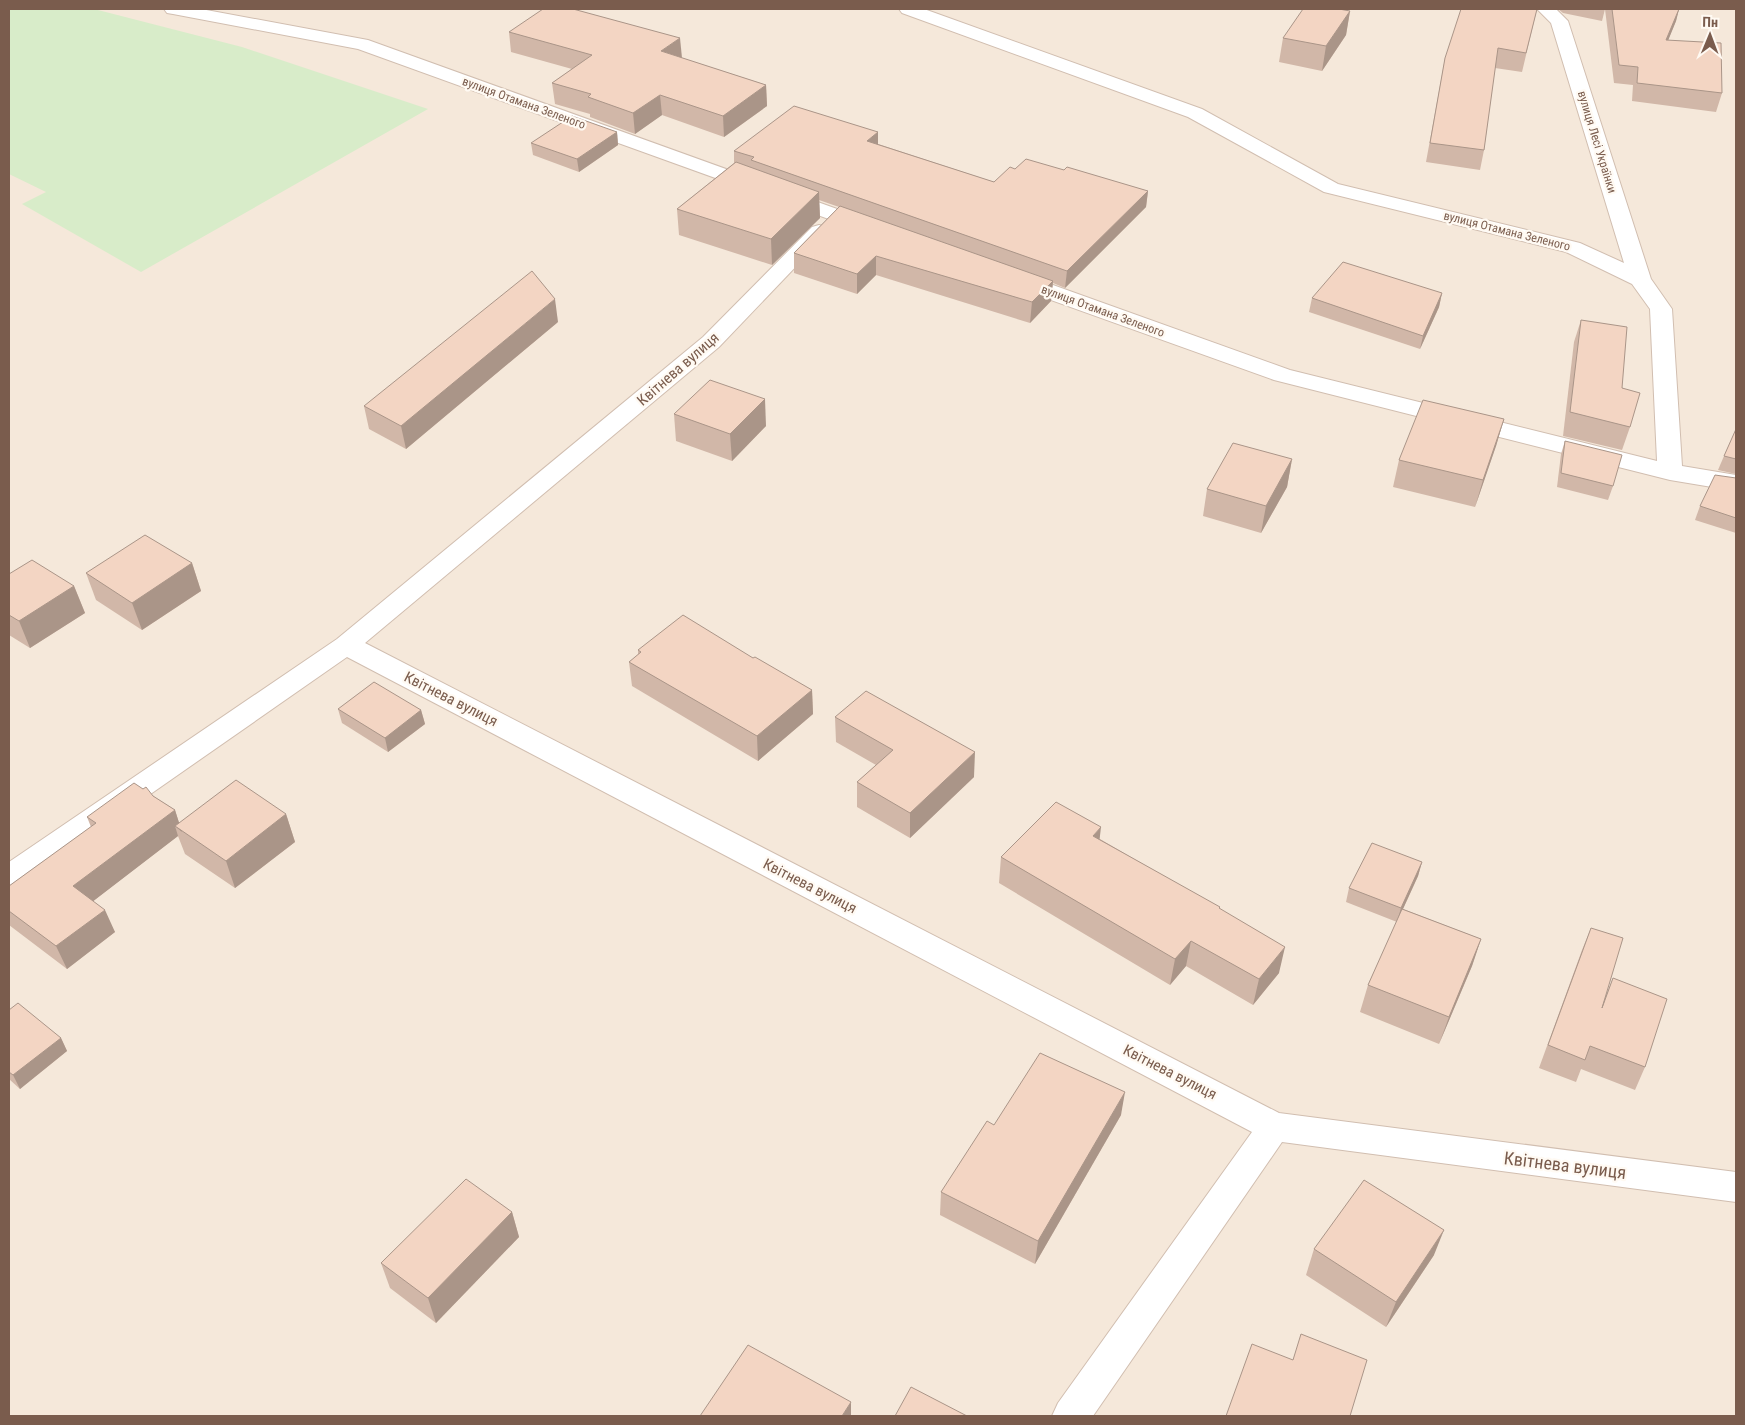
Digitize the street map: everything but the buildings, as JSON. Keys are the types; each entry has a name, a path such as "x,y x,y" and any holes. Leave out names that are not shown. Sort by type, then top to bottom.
{"street":[{"name":"вулиця Отамана Зеленого","path":"172,9 362,44 891,235"},
{"name":"вулиця Отамана Зеленого","path":"908,9 1195,113 1331,188 1573,247 1640,279 1662,309 1670,472"},
{"name":"вулиця Лесі Українки","path":"1546,9 1559,21 1640,279"},
{"name":"Квітнева вулиця","path":"9,877 346,645 711,342 836,215"},
{"name":"вулиця Отамана Зеленого","path":"1003,275 1282,375 1670,472 1736,483"},
{"name":"Квітнева вулиця","path":"346,645 1274,1127 1736,1187"},
{"path":"1071,1416 1274,1127"}],"shaded area":[{"path":"9,9 1736,9 1736,1416 9,1416"}],"green space":[{"path":"9,9 94,9 242,47 428,109 141,272 22,204 46,192 9,174"}]}
